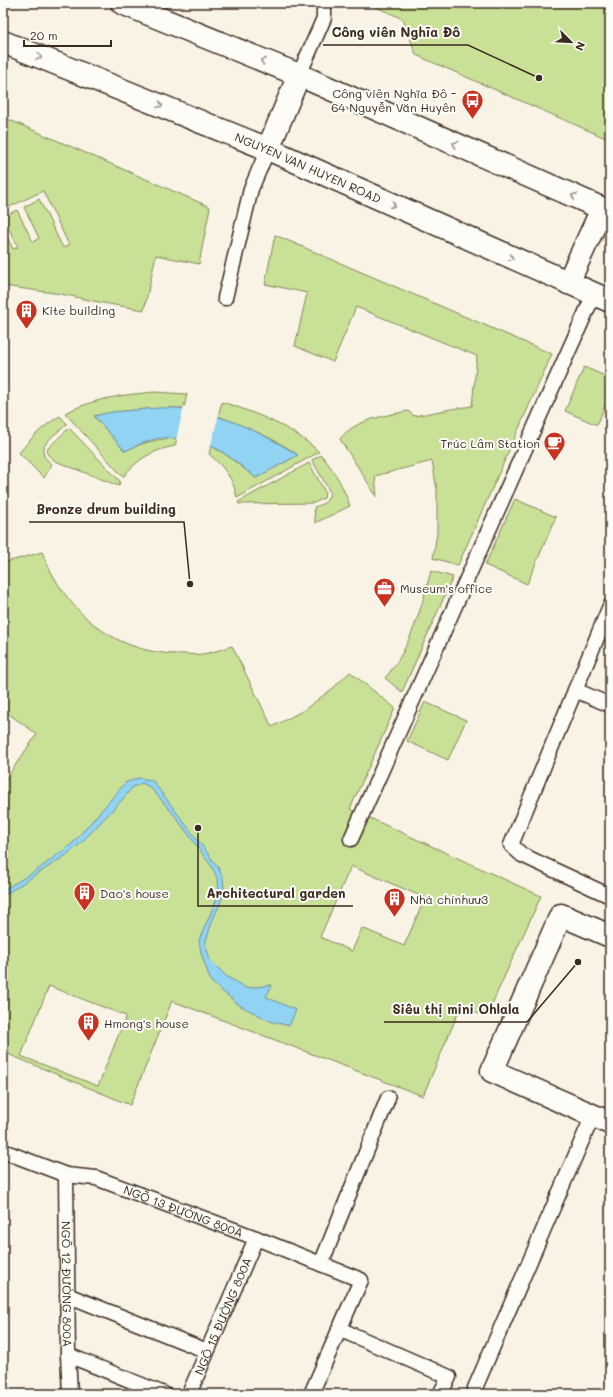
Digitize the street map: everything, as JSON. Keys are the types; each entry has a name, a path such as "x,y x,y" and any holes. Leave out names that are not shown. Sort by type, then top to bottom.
{"main road":[{"path":"122,3 299,75 606,210 568,283"},
{"name":"NGUYEN VAN HUYEN ROAD","path":"3,42 268,149 602,298"},
{"path":"268,149 299,75"},
{"path":"602,1119 492,1071 562,915 610,936"}],"lane":[{"path":"299,75 324,18 324,3"},
{"path":"225,298 251,189 268,149"},
{"path":"350,839 602,298"},
{"path":"610,606 511,844 522,855 610,896"},
{"path":"575,690 610,705"},
{"path":"321,1264 388,1098"},
{"path":"475,1388 602,1119"},
{"name":"NGÕ 13 ĐƯỜNG 800A","path":"3,1151 66,1175 96,1178 256,1238 361,1280 339,1330"},
{"name":"NGÕ 12 ĐƯỜNG 800A","path":"66,1175 68,1355 70,1394"},
{"name":"NGÕ 15 ĐƯỜNG 800A","path":"189,1394 256,1238"},
{"path":"67,1295 207,1351"},
{"path":"311,1394 339,1330 449,1377 440,1394"},
{"path":"68,1355 164,1394"}],"green space":[{"path":"367,3 610,3 610,140 416,55 403,19"},
{"path":"3,117 210,207 199,264 156,255 144,310 61,294 3,286 3,229 13,249 18,247 3,217 17,210 33,242 39,238 24,207 39,199 63,248 69,245 43,191 3,210"},
{"path":"275,235 552,354 458,565 433,558 437,533 437,490 432,461 375,476 377,497 340,439 346,432 371,419 408,411 414,416 472,406 477,356 356,307 333,362 295,346 307,293 265,284"},
{"path":"584,367 610,378 610,394 597,425 565,411"},
{"path":"155,392 187,394 184,408 162,408 116,412 94,416 125,451 138,445 150,442 177,438 175,446 146,456 134,465 123,477 65,413 87,404 109,398"},
{"path":"222,402 261,416 286,428 309,443 319,452 237,498 231,479 219,463 209,454 211,446 225,454 256,478 298,455 270,438 218,416"},
{"path":"60,416 67,424 46,443 43,453 52,464 44,478 19,453 28,442 48,424"},
{"path":"69,428 120,481 119,486 55,461 47,454 48,448"},
{"path":"321,455 338,479 350,506 315,523 314,507 325,502 330,492 312,460"},
{"path":"309,463 325,492 324,498 314,503 239,504 238,502"},
{"path":"515,499 556,517 527,584 485,565"},
{"path":"42,552 52,574 65,594 79,611 96,626 115,638 136,647 159,652 197,654 210,653 232,646 272,727 304,710 332,689 350,672 395,708 350,809 541,896 486,1017 461,1006 423,1096 172,1001 130,1105 3,1052 3,783 37,734 3,710 3,563","holes":["351,866 425,898 404,946 362,928 352,951 320,937","49,986 126,1016 98,1086 21,1056"]},
{"path":"431,571 453,577 402,692 385,678 402,654 408,641 419,613"},
{"path":"425,702 466,720 448,760 407,741"}],"water":[{"path":"157,408 182,408 230,421 244,426 272,440 298,455 256,478 223,452 206,444 193,441 160,438 125,451 94,416 112,412"},
{"path":"138,778 152,780 218,867 223,878 224,888 220,904 213,919 205,944 210,960 226,976 246,988 272,985 266,997 296,1010 289,1026 270,1021 239,1005 211,982 201,953 199,940 219,894 218,880 212,867 175,816 151,788 142,783 133,787 79,845 65,856 3,896 3,890 36,871 73,843 125,783"}],"pier":[{"path":"184,406 219,414 210,448 176,440"}],"place":[{"name":"Công viên Nghĩa Đô","path":"539,78"},
{"name":"Công viên Nghĩa Đô - 64 Nguyễn Văn Huyên","path":"472,120"},
{"name":"Kite building","path":"26,330"},
{"name":"Trúc Lâm Station","path":"555,462"},
{"name":"Bronze drum building","path":"190,584"},
{"name":"Museum's office","path":"385,608"},
{"name":"Architectural garden","path":"198,828"},
{"name":"Dao's house","path":"85,912"},
{"name":"Nhà chínhưư3","path":"395,918"},
{"name":"Siêu thị mini Ohlala","path":"578,962"},
{"name":"Hmong's house","path":"89,1042"}]}
